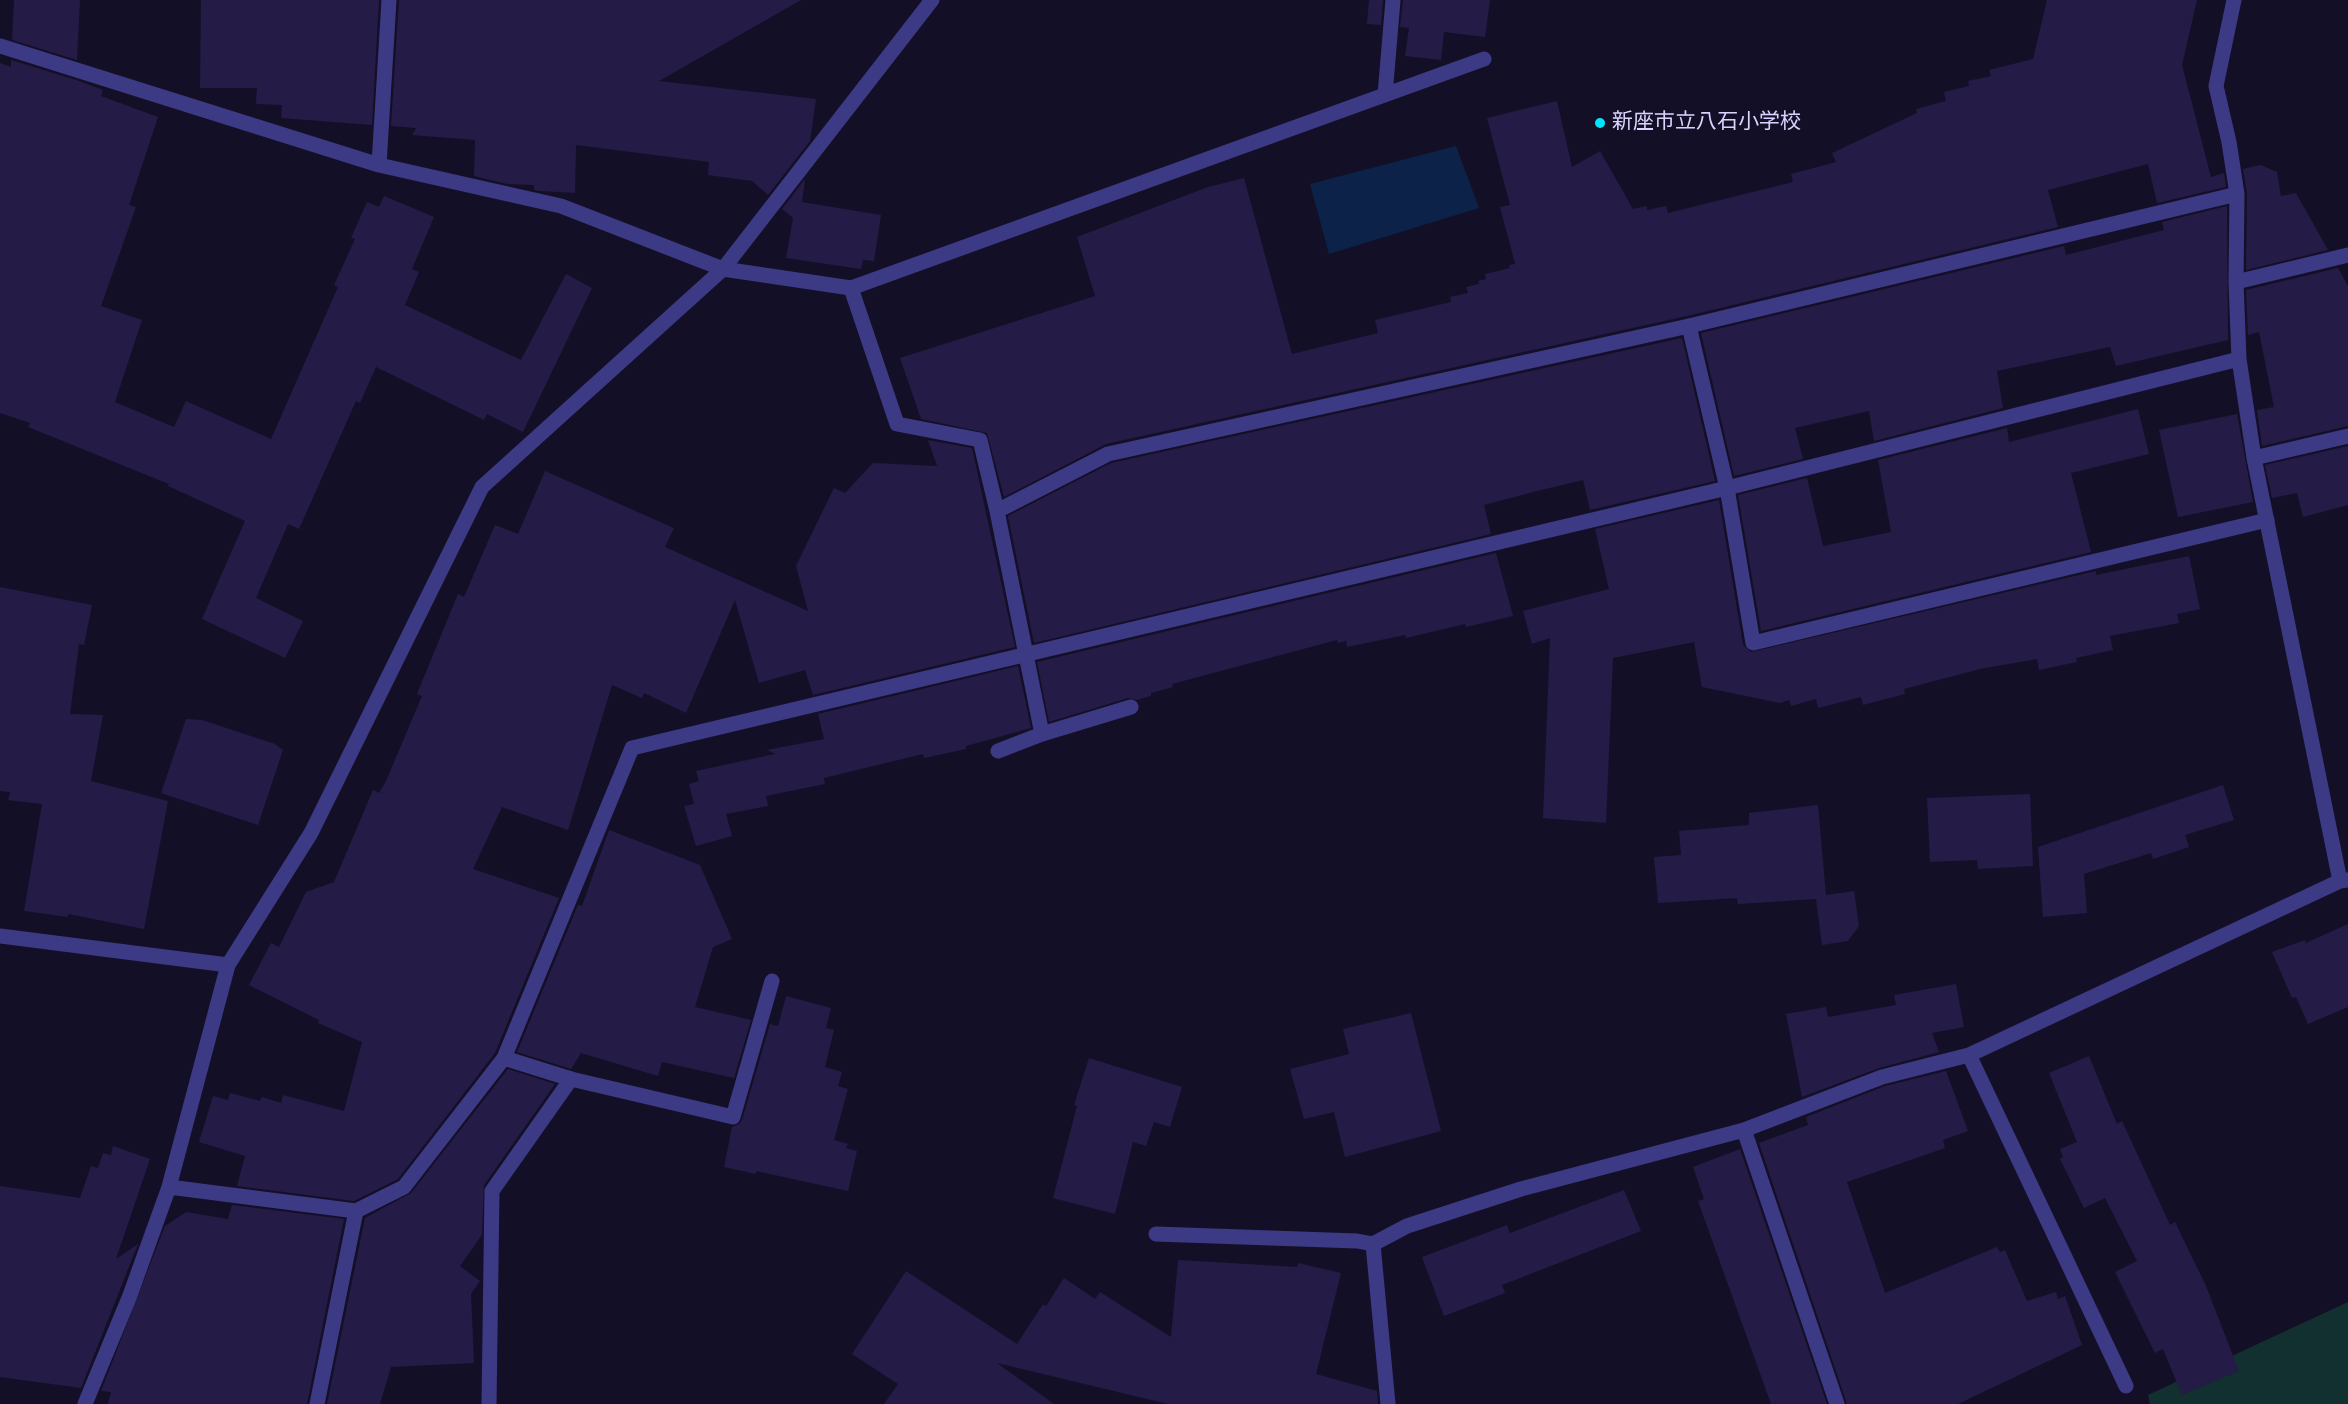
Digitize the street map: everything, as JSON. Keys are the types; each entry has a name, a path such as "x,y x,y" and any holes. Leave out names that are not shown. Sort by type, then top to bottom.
{"street":[{"path":"379,165 389,0"},
{"path":"85,1404 129,1298 169,1187 228,964 311,833 482,488 723,269 932,0"},
{"path":"1385,95 1393,0"},
{"path":"1156,1234 1357,1241 1373,1244 1407,1226 1521,1189 1744,1130 1882,1077 1969,1055 2344,880 2266,520 2239,359 2236,282 2237,194 2229,142 2216,86 2234,0"},
{"path":"0,46 379,165 561,206 723,269 850,288 1484,59"},
{"path":"997,511 1108,454 1689,326 2237,194"},
{"path":"2236,282 2348,255"},
{"path":"850,288 897,424 980,440 997,511 1042,734"},
{"path":"1689,326 1727,488 1753,643 2266,520"},
{"path":"169,1187 356,1211 404,1186 504,1058 632,748 1727,488 2239,359"},
{"path":"2254,458 2348,436"},
{"path":"998,751 1042,734 1131,707"},
{"path":"0,936 228,964"},
{"path":"504,1058 571,1079 733,1117 772,981"},
{"path":"1969,1055 2126,1386"},
{"path":"489,1404 492,1191 571,1079"},
{"path":"1744,1130 1837,1404"},
{"path":"317,1404 356,1211"},
{"path":"1373,1244 1388,1404"}],"green space":[{"path":"2348,1302 2348,1404 2150,1404 2148,1395"}],"water":[{"path":"1456,146 1479,208 1329,254 1310,184"}],"building":[{"path":"14,0 80,0 77,60 12,40"},
{"path":"201,0 379,0 372,125 281,118 282,105 256,104 257,88 200,88"},
{"path":"399,0 801,0 659,81 816,99 810,141 768,195 752,181 708,175 709,162 576,145 575,193 534,190 534,185 507,184 474,176 475,140 412,135 416,128 391,126"},
{"path":"1369,0 1383,0 1381,25 1367,24"},
{"path":"1403,0 1490,0 1485,37 1444,32 1441,60 1405,56 1409,28 1400,27"},
{"path":"2047,0 2197,0 2182,65 2211,177 2224,173 2226,187 2157,203 2148,164 2048,190 2058,227 1687,316 1106,444 1004,497 987,433 921,419 900,358 1095,296 1077,237 1208,187 1244,178 1292,354 1378,333 1375,320 1451,302 1450,297 1468,293 1466,287 1479,284 1478,281 1486,279 1485,274 1510,268 1509,265 1515,264 1500,207 1510,205 1487,118 1557,101 1572,167 1600,151 1633,209 1647,206 1647,210 1666,206 1668,213 1793,182 1791,174 1836,162 1832,153 1917,113 1916,109 1946,101 1944,92 1969,86 1968,81 1991,76 1989,70 2033,59"},
{"path":"11,60 103,90 101,96 158,117 129,205 136,207 101,306 142,320 115,402 174,427 186,401 271,439 338,287 334,285 355,239 351,238 367,202 379,207 384,196 434,217 412,269 419,272 405,305 521,360 566,274 592,288 523,432 487,414 484,420 376,367 360,403 356,401 299,529 288,524 256,598 303,621 285,658 202,619 245,521 168,486 169,484 28,427 30,423 0,413 0,63 11,67"},
{"path":"2261,165 2277,172 2281,196 2296,193 2328,250 2246,270 2247,194 2243,169"},
{"path":"805,179 802,202 881,215 874,261 863,260 861,269 786,258 793,218 782,209"},
{"path":"2227,206 2228,340 2116,366 2110,347 1997,371 2003,408 1874,441 1869,411 1795,428 1803,459 1734,476 1701,333 2064,246 2066,255 2164,230 2162,222"},
{"path":"2338,268 2348,286 2348,426 2262,446 2257,410 2274,407 2259,332 2248,335 2246,290"},
{"path":"1682,338 1715,481 1590,510 1583,480 1484,505 1491,534 1034,643 1008,516 1111,463"},
{"path":"2138,409 2149,454 2071,473 2091,552 1761,631 1738,495 1807,478 1823,546 1891,532 1878,460 2007,428 2009,442"},
{"path":"2237,414 2253,502 2178,517 2159,430"},
{"path":"928,440 972,448 1015,647 813,695 805,670 759,683 735,600 686,713 644,693 642,698 612,685 568,830 502,807 473,869 559,898 495,1053 398,1179 354,1201 237,1186 245,1156 199,1142 213,1096 228,1100 230,1093 260,1101 262,1097 281,1103 283,1095 344,1111 362,1042 318,1023 319,1020 249,985 271,943 279,947 306,892 334,882 373,790 379,793 386,781 422,696 417,694 458,594 464,597 495,525 518,534 545,471 674,528 665,547 808,611 796,566 834,488 845,493 873,463 937,466"},
{"path":"2348,446 2348,505 2303,517 2297,493 2272,498 2265,465"},
{"path":"1719,500 1743,645 1751,652 2096,571 2096,575 2189,556 2200,609 2177,614 2179,623 2110,636 2113,650 2076,658 2077,662 2039,670 2037,659 1980,669 1904,689 1905,694 1863,705 1861,697 1818,708 1816,699 1791,706 1789,700 1780,703 1702,687 1694,642 1613,658 1606,823 1543,818 1550,638 1532,644 1523,611 1609,589 1595,529"},
{"path":"1496,553 1513,616 1466,627 1465,624 1406,638 1405,635 1347,647 1346,641 1338,643 1337,640 1172,684 1173,687 1151,693 1151,696 1137,700 1128,698 1049,722 1037,662"},
{"path":"0,587 92,605 84,645 79,644 70,714 103,715 91,781 168,801 144,929 68,914 68,917 24,911 42,804 8,800 10,792 0,791"},
{"path":"1018,666 1031,728 966,746 966,749 924,758 923,754 824,778 825,784 766,796 768,806 726,814 732,836 696,846 684,806 694,804 689,784 699,781 696,771 775,754 767,750 824,739 818,714"},
{"path":"186,719 202,720 275,744 283,750 258,825 161,793"},
{"path":"2223,785 2234,820 2185,835 2189,847 2153,859 2151,853 2084,874 2087,913 2043,917 2038,847"},
{"path":"2030,794 2033,866 1978,869 1977,860 1930,862 1927,798"},
{"path":"1818,805 1826,895 1854,891 1859,926 1848,941 1822,945 1816,899 1738,904 1737,898 1658,903 1654,857 1681,855 1679,831 1749,825 1749,813"},
{"path":"609,830 700,865 732,939 713,947 695,1007 751,1020 734,1078 662,1062 658,1076 581,1053 571,1069 517,1052 578,905 582,906"},
{"path":"2348,924 2348,1007 2308,1024 2296,997 2292,998 2272,952 2305,940 2306,943"},
{"path":"1956,984 1964,1027 1932,1033 1939,1052 1879,1068 1802,1097 1786,1014 1826,1007 1828,1017 1896,1005 1894,995"},
{"path":"786,996 831,1008 826,1028 834,1030 825,1067 842,1072 838,1086 848,1089 834,1140 848,1144 846,1148 857,1151 848,1191 756,1171 756,1174 724,1167 732,1127 742,1120 770,1024 778,1026"},
{"path":"1411,1013 1441,1131 1345,1157 1334,1112 1304,1119 1290,1069 1349,1054 1343,1029"},
{"path":"2089,1056 2117,1124 2122,1121 2170,1225 2175,1222 2206,1286 2239,1371 2182,1395 2163,1349 2155,1353 2115,1272 2137,1261 2105,1198 2084,1208 2060,1159 2063,1157 2060,1149 2077,1142 2049,1073"},
{"path":"1089,1058 1182,1087 1170,1127 1154,1122 1146,1146 1133,1142 1115,1214 1053,1198 1077,1106 1074,1105"},
{"path":"508,1069 555,1084 484,1185 482,1235 460,1266 480,1281 471,1294 474,1363 391,1367 380,1404 327,1404 365,1218 411,1193"},
{"path":"1946,1071 1968,1131 1943,1140 1945,1148 1847,1182 1885,1293 1997,1247 2000,1252 2005,1250 2027,1301 2056,1292 2058,1299 2065,1296 2082,1345 1958,1404 1847,1404 1759,1143 1808,1125 1806,1117 1885,1086"},
{"path":"113,1146 150,1159 116,1259 138,1244 81,1388 0,1377 0,1186 80,1198 91,1166 98,1168 103,1153 111,1155"},
{"path":"1740,1149 1827,1404 1771,1404 1698,1201 1704,1199 1693,1167"},
{"path":"1624,1190 1641,1231 1502,1285 1505,1293 1444,1316 1422,1257 1507,1225 1510,1233"},
{"path":"232,1205 344,1219 307,1404 108,1404 111,1392 101,1391 165,1226 186,1212 228,1219"},
{"path":"1178,1260 1297,1267 1298,1263 1341,1273 1316,1374 1377,1391 1378,1404 1168,1404 997,1363 1054,1404 884,1404 898,1384 852,1354 906,1271 1017,1344 1043,1304 1046,1306 1064,1278 1095,1299 1100,1292 1171,1337"}],"place":[{"name":"新座市立八石小学校","path":"1600,123"}]}
